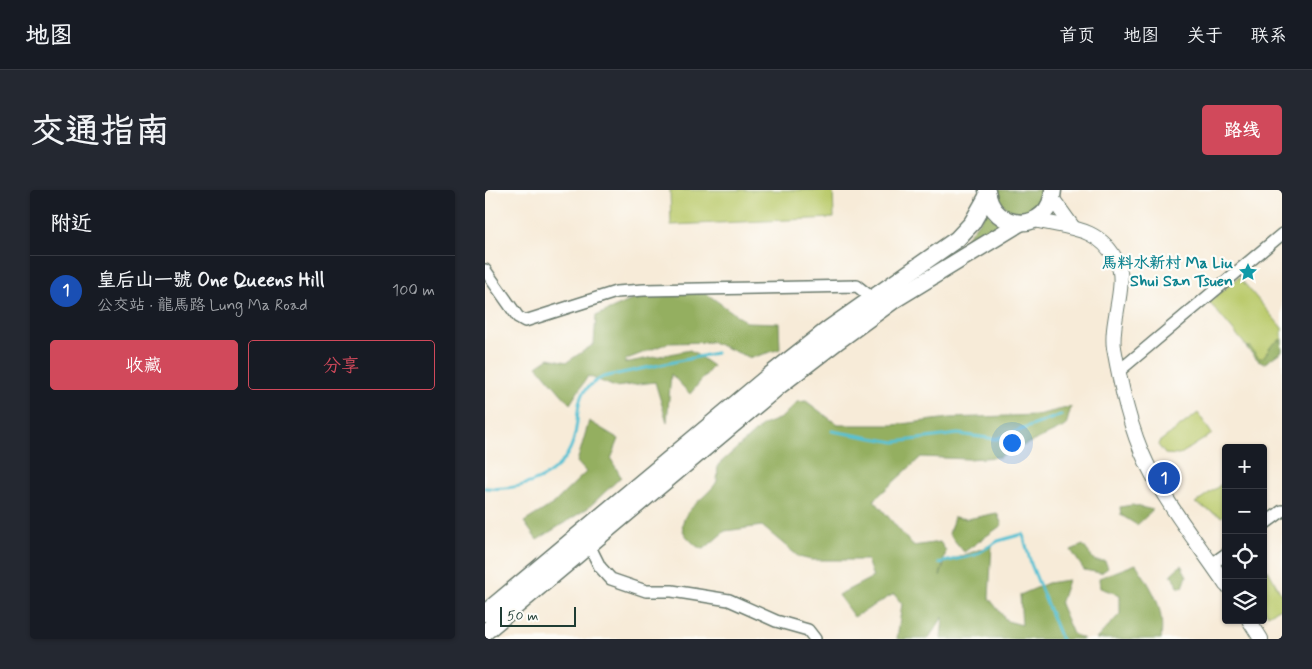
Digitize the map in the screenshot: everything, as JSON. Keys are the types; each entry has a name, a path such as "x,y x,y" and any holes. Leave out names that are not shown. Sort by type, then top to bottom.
{"main road":[{"path":"987,192 993,208 1000,216 1027,221"},
{"path":"485,613 763,382 872,298 957,239 972,224 987,192"},
{"path":"485,632 779,386 894,300 1045,212 1053,194"}],"street":[{"path":"1053,194 1072,226"},
{"path":"1027,221 1072,226 1083,230 1107,246 1118,263 1120,279 1112,334 1119,371 1137,439 1148,466 1222,579"},
{"path":"1119,371 1282,234"},
{"path":"485,270 518,317 525,321 616,292 644,290 857,286 872,298"},
{"path":"1267,523 1282,511"},
{"path":"587,548 592,551 600,567 611,579 646,591 672,591 729,600 776,621 809,630 815,639"},
{"path":"1212,564 1222,557"},
{"path":"1252,624 1261,639"}],"green space":[{"path":"670,190 833,190 834,218 671,225"},
{"path":"998,190 1043,190 1040,200 1035,206 1028,211 1020,212 1012,211 1005,207 1000,200"},
{"path":"987,211 999,224 965,246 962,243"},
{"path":"1239,277 1282,328 1282,344 1260,362 1209,302"},
{"path":"645,291 707,294 746,322 779,323 780,349 751,358 712,342 668,343 627,359 624,363 690,350 713,366 690,394 671,374 667,422 655,382 615,387 588,376 570,404 537,366 549,358 567,362 594,344 596,316 634,299"},
{"path":"1281,339 1282,351 1265,363 1260,362 1246,347 1250,347 1259,358 1263,358 1272,345"},
{"path":"806,401 838,425 894,425 949,418 1037,415 1071,407 1066,426 999,457 968,459 921,457 874,500 913,546 940,542 946,551 940,576 945,562 992,545 989,598 1007,621 1022,625 1020,595 1048,583 1068,580 1060,604 1073,634 1084,639 941,639 943,617 928,639 897,639 902,604 894,594 854,617 838,595 873,577 867,560 811,560 799,557 762,526 725,531 704,549 695,545 683,530 683,522 692,507 717,481 718,465 763,425 781,418 797,402"},
{"path":"1198,413 1212,434 1179,455 1165,454 1158,445 1159,442"},
{"path":"589,421 619,439 611,459 621,477 588,508 537,540 524,522 553,504 586,472 577,462"},
{"path":"1222,484 1222,517 1195,503"},
{"path":"1132,505 1153,510 1137,525 1121,515 1120,507"},
{"path":"997,513 1002,525 964,552 949,534 954,517 967,519"},
{"path":"1083,545 1095,561 1105,561 1108,568 1101,573 1084,570 1071,550"},
{"path":"1136,564 1152,590 1159,608 1162,628 1161,639 1096,639 1120,614 1120,595 1100,588 1099,578"},
{"path":"1181,565 1187,576 1183,587 1178,587 1171,574"},
{"path":"1267,571 1282,596 1282,607 1268,615 1267,613"}],"waterway":[{"path":"485,488 514,487 528,484 553,471 570,449 575,434 578,408 582,395 586,389 603,377 716,353"},
{"path":"832,431 895,442 958,434 996,439 1061,415"},
{"path":"939,563 975,555 998,541 1023,534 1031,564 1061,639"}],"place":[{"name":"馬料水新村 Ma Liu Shui San Tsuen","path":"1248,272"},
{"name":"皇后山一號 One Queens Hill","path":"1164,478"}]}
